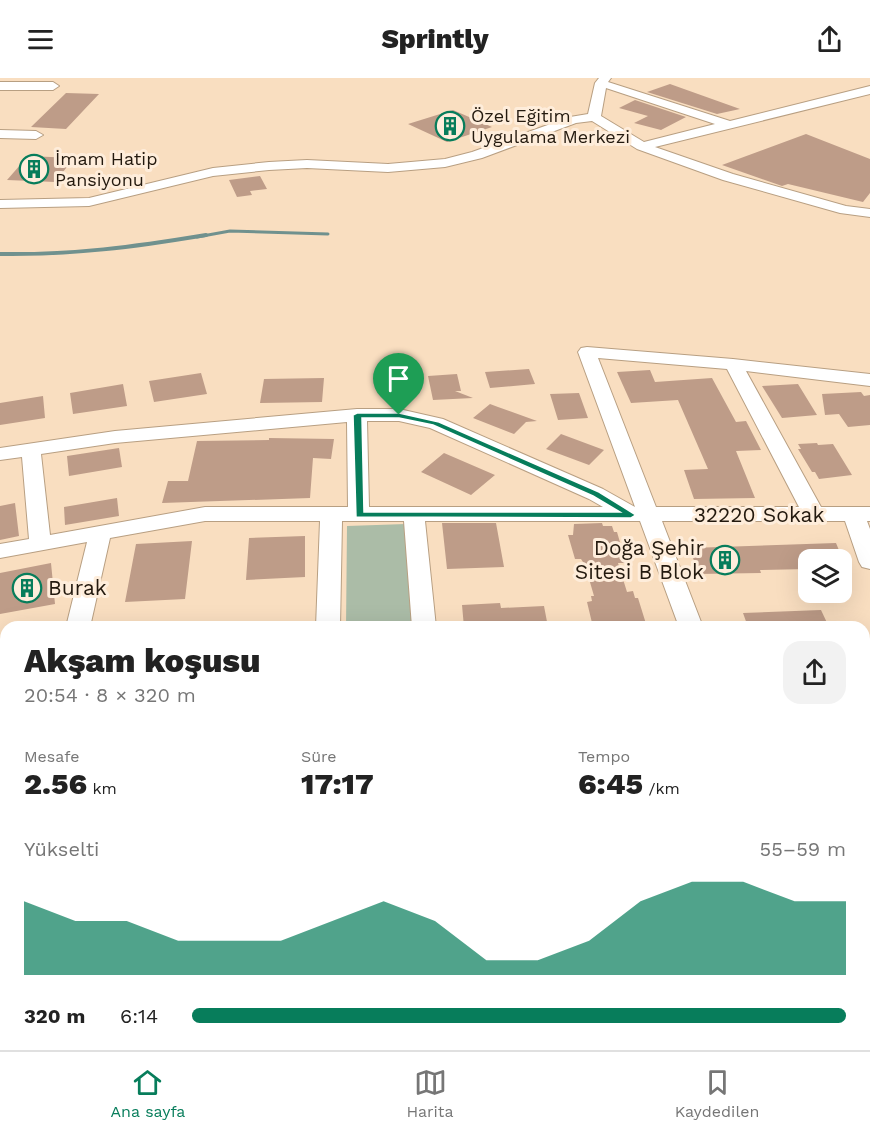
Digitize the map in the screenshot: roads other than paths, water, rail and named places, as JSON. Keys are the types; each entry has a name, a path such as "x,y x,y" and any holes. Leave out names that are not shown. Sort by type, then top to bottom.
{"street":[{"path":"594,117 603,81 727,124"},
{"path":"0,86 53,86"},
{"path":"642,146 870,90"},
{"path":"0,204 89,202 213,172 229,174 324,170 389,172 477,155 574,120 594,117 642,146 728,177 845,210 870,213"},
{"path":"0,134 36,135"},
{"path":"57,191 100,194 140,191"},
{"path":"688,621 640,515 588,352 733,364 870,380"},
{"path":"733,364 814,515"},
{"path":"0,454 115,436 357,415 399,415 436,423 640,515"},
{"path":"357,415 359,514"},
{"path":"31,449 40,544"},
{"path":"414,513 423,621"},
{"name":"32220 Sokak","path":"0,551 100,535 205,514 862,514"},
{"path":"862,514 870,562"},
{"path":"328,621 331,515"},
{"path":"79,621 100,535"}],"waterway":[{"path":"197,237 230,231 328,234"},
{"path":"0,254 103,249 206,235"}],"place":[{"name":"Özel Eğitim Uygulama Merkezi","path":"450,126"},
{"name":"İmam Hatip Pansiyonu","path":"34,169"},
{"name":"Doğa Şehir Sitesi B Blok","path":"725,560"},
{"name":"Burak","path":"27,588"}]}
